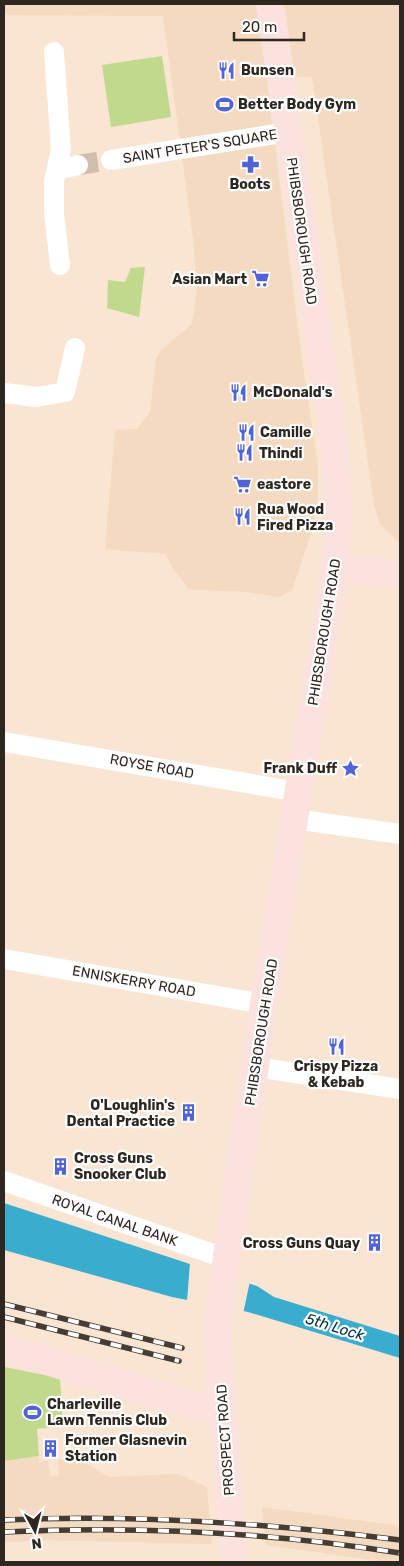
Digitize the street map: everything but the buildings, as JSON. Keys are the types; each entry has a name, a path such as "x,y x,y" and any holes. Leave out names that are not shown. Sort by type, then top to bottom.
{"main road":[{"name":"PHIBSBOROUGH ROAD","path":"218,1318 264,1004 300,792 335,567 339,515 335,451 270,4"},
{"path":"335,567 400,574"},
{"name":"PROSPECT ROAD","path":"218,1318 218,1344 234,1553"},
{"path":"4,1348 200,1407 223,1406"}],"street":[{"path":"54,52 61,150 54,181 54,213 60,265"},
{"name":"SAINT PETER'S SQUARE","path":"111,160 288,132"},
{"path":"58,166 66,168 78,166"},
{"path":"4,393 36,396 65,392 74,348"},
{"name":"ROYSE ROAD","path":"4,742 300,792"},
{"path":"295,819 400,834"},
{"name":"ENNISKERRY ROAD","path":"4,959 264,1004"},
{"path":"256,1067 400,1089"},
{"name":"ROYAL CANAL BANK","path":"4,1181 226,1259"}],"shaded area":[{"path":"4,4 400,4 400,544 380,524 374,505 312,76 267,80 301,353 318,465 318,496 314,525 292,590 280,597 238,591 189,590 172,567 166,554 105,549 115,430 137,429 150,412 156,359 161,350 192,324 197,290 193,239 163,16 4,15"},
{"path":"65,1455 69,1455 70,1459 82,1461 109,1477 179,1474 207,1487 212,1544 41,1540 4,1543 4,1461 39,1456 39,1462 48,1461 50,1476 59,1475 58,1460 66,1459"},
{"path":"262,1507 400,1526 400,1562 386,1562 266,1545"}],"green space":[{"path":"162,56 171,117 111,127 102,65"},
{"path":"145,267 139,317 107,308 108,280 125,282 131,268"},
{"name":"Charleville Lawn Tennis Club","path":"4,1367 60,1378 63,1426 37,1429 39,1456 4,1461"}],"water":[{"name":"5th Lock","path":"4,1203 257,1286 274,1297 400,1336 400,1358 248,1312 172,1297 4,1250"}],"pier":[{"path":"190,1262 250,1281 243,1314 187,1302"}],"tunnel":[{"path":"78,165 111,160"}],"railway":[{"path":"4,1304 182,1348"},
{"path":"4,1317 179,1361"},
{"path":"4,1520 104,1518 202,1521 400,1540"},
{"path":"4,1532 54,1530 202,1532 301,1540 400,1553"}],"place":[{"name":"Bunsen","path":"227,70"},
{"name":"Better Body Gym","path":"224,104"},
{"name":"Boots","path":"250,164"},
{"name":"Asian Mart","path":"261,279"},
{"name":"McDonald's","path":"239,392"},
{"name":"Camille","path":"246,432"},
{"name":"Thindi","path":"245,453"},
{"name":"eastore","path":"243,484"},
{"name":"Rua Wood Fired Pizza","path":"243,517"},
{"name":"Frank Duff","path":"351,768"},
{"name":"Crispy Pizza & Kebab","path":"336,1046"},
{"name":"O'Loughlin's Dental Practice","path":"189,1113"},
{"name":"Cross Guns Snooker Club","path":"60,1166"},
{"name":"Cross Guns Quay","path":"374,1243"},
{"name":"Charleville Lawn Tennis Club","path":"33,1412"},
{"name":"Former Glasnevin Station","path":"51,1448"}]}
